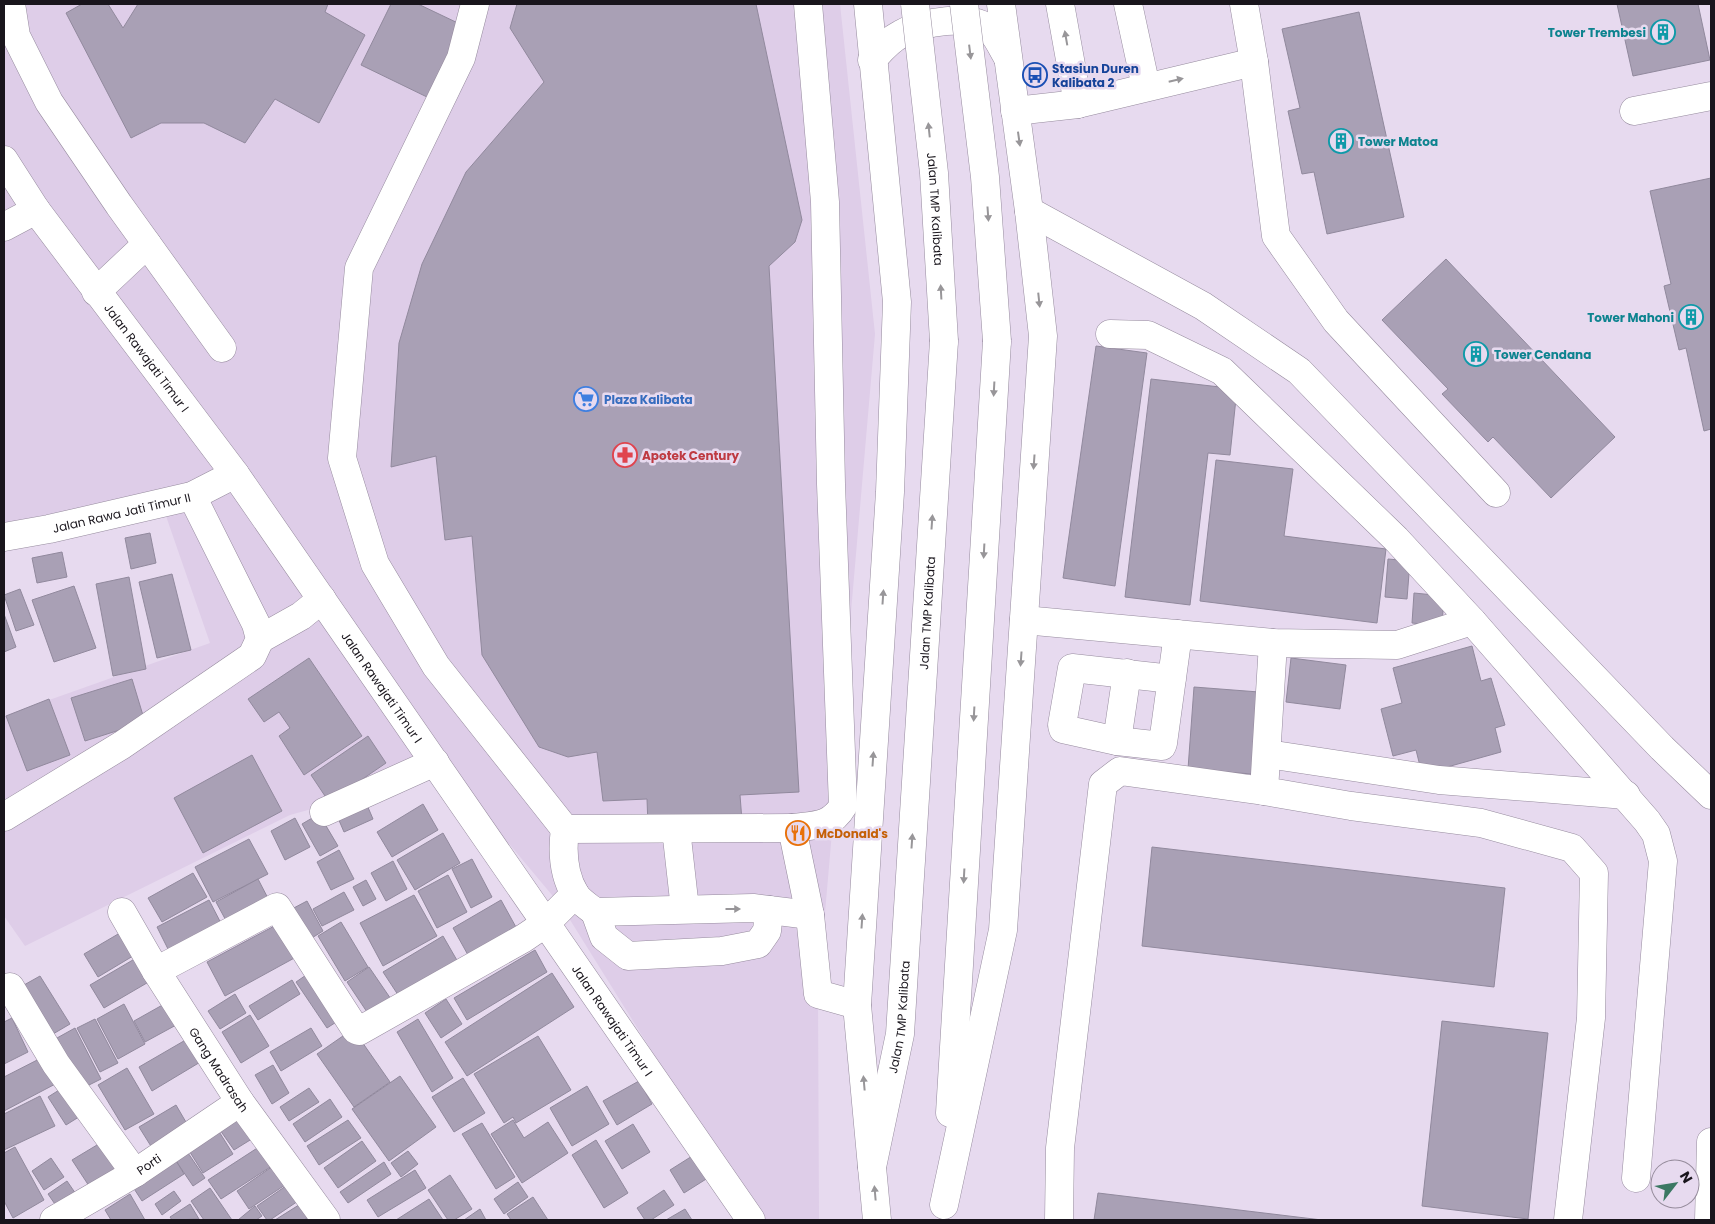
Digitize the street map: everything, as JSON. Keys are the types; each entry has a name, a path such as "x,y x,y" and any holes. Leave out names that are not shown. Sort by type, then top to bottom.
{"main road":[{"path":"11,4 16,36 49,102 147,244 222,348"},
{"path":"475,4 462,58 359,268 342,458 375,564 436,666 565,829 562,852 575,894 595,912 604,937 628,956 722,951 758,944 767,931 769,910"},
{"path":"565,829 792,828 823,824 836,818 843,806 831,484 825,202 808,4"},
{"path":"868,4 897,302 890,492 857,1005 872,1167"},
{"name":"Jalan TMP Kalibata","path":"877,1220 872,1167 900,1034 944,341 934,173 915,4"},
{"path":"943,1212 997,341 985,177 964,4"},
{"path":"943,1212 1003,930 1043,336 1029,211 1001,4"},
{"path":"1060,4 1078,104"},
{"path":"1128,4 1146,87"},
{"path":"1244,4 1254,62 1276,236 1336,321 1496,493"},
{"path":"872,60 888,42 918,26 962,20 978,22 991,31 1009,60"},
{"path":"1015,111 1078,104 1254,62"},
{"path":"1634,111 1711,96"},
{"name":"Jalan Rawajati Timur I","path":"4,160 36,210 96,292 235,474 751,1220"},
{"path":"4,227 36,210"},
{"path":"1029,211 1203,306 1299,371 1655,741 1711,795"},
{"path":"96,292 147,244"},
{"path":"1110,334 1148,335 1222,371 1396,539 1472,621 1626,795 1656,834 1663,861 1636,1178"},
{"name":"Jalan Rawa Jati Timur II","path":"4,537 49,529 192,496 235,474"},
{"path":"192,496 256,624 260,640"},
{"path":"4,817 122,745 252,656 260,640 301,616 322,599"},
{"path":"1024,620 1273,643 1397,645 1472,621"},
{"path":"1172,679 1075,667 1070,672 1063,729 1117,741 1162,746 1172,679 1178,634"},
{"path":"1264,791 1268,754 1273,643"},
{"path":"1117,741 1127,673"},
{"path":"1268,754 1439,780 1626,795"},
{"path":"324,812 434,762"},
{"path":"1058,1220 1060,1148 1103,784 1120,771 1264,791 1351,806 1481,823 1572,848 1594,873 1591,1018 1568,1220"},
{"path":"792,828 810,914 818,994 857,1005"},
{"path":"676,829 684,909"},
{"path":"156,971 276,907 359,1032 524,938 546,923 575,894"},
{"path":"595,912 684,909 769,910 810,914"},
{"name":"Gang Madrasah","path":"122,912 156,971 240,1102 326,1220"},
{"path":"10,987 56,1064 135,1173"},
{"name":"Porti","path":"54,1220 135,1173 240,1102"},
{"path":"1709,1220 1711,1142"}],"shaded area":[{"path":"4,4 840,4 875,334 818,994 819,1220 757,1220 562,907 448,771 290,815 25,946 4,916 4,716 210,643 158,493 4,523"}],"building":[{"path":"82,4 108,4 123,28 138,4 328,4 325,12 365,35 319,123 275,99 245,143 204,123 161,123 131,138 66,13"},
{"path":"391,4 418,4 462,25 427,97 361,65"},
{"name":"Plaza Kalibata","path":"517,4 756,4 802,220 795,242 769,266 799,792 740,795 742,821 648,826 647,799 603,801 597,752 568,757 539,747 482,655 472,536 445,540 436,456 391,467 399,343 422,264 466,172 544,82 510,28"},
{"name":"Tower Trembesi","path":"1617,4 1698,4 1710,60 1633,76"},
{"name":"Tower Matoa","path":"1359,12 1404,217 1327,234 1314,172 1302,174 1288,111 1300,108 1282,29"},
{"name":"Tower Mahoni","path":"1711,178 1711,429 1704,431 1686,348 1679,350 1664,286 1671,284 1650,191"},
{"name":"Tower Cendana","path":"1446,259 1615,437 1551,498 1493,437 1488,442 1442,394 1448,389 1382,320"},
{"path":"1096,346 1147,353 1115,586 1063,578"},
{"path":"1151,379 1237,389 1230,455 1208,453 1190,605 1125,597"},
{"path":"1216,460 1293,469 1284,536 1386,549 1377,623 1200,601"},
{"path":"150,533 156,563 131,569 125,538"},
{"path":"62,552 67,577 37,583 32,558"},
{"path":"1388,559 1410,561 1407,599 1385,597"},
{"path":"172,574 191,650 157,658 139,582"},
{"path":"129,577 146,669 113,676 96,584"},
{"path":"74,586 96,648 54,662 32,600"},
{"path":"20,589 34,625 16,631 4,595"},
{"path":"1414,593 1444,596 1442,626 1412,623"},
{"path":"4,614 16,647 4,652"},
{"path":"1472,646 1481,681 1491,678 1505,725 1495,728 1501,752 1422,774 1416,750 1393,756 1381,709 1402,703 1393,668"},
{"path":"309,658 362,736 304,775 279,736 290,728 279,712 264,722 248,699"},
{"path":"1291,658 1346,665 1340,709 1286,702"},
{"path":"132,679 145,722 85,741 71,698"},
{"path":"1194,687 1259,692 1252,774 1188,769"},
{"path":"49,699 70,755 27,771 6,716"},
{"path":"368,736 386,763 329,802 311,775"},
{"path":"252,755 282,811 203,853 174,798"},
{"path":"364,798 373,819 344,832 335,811"},
{"path":"423,804 438,830 392,857 377,832"},
{"path":"319,814 338,846 320,856 302,824"},
{"path":"295,818 310,847 285,860 271,831"},
{"path":"443,833 460,863 415,890 397,860"},
{"path":"249,839 268,874 213,902 195,867"},
{"path":"1152,847 1505,888 1494,987 1142,946"},
{"path":"339,850 354,879 331,890 317,862"},
{"path":"472,859 492,897 471,908 452,869"},
{"path":"393,861 407,889 386,901 371,873"},
{"path":"193,873 207,897 162,922 148,898"},
{"path":"448,875 467,912 437,928 418,891"},
{"path":"258,879 272,906 230,928 216,902"},
{"path":"366,880 376,899 363,906 353,887"},
{"path":"344,892 354,910 322,926 313,909"},
{"path":"414,895 437,936 383,966 360,923"},
{"path":"209,900 225,931 172,957 157,927"},
{"path":"501,900 522,938 473,964 453,928"},
{"path":"307,901 323,931 307,941 290,910"},
{"path":"341,922 368,967 345,981 318,936"},
{"path":"280,923 298,956 225,996 207,962"},
{"path":"125,930 138,953 98,977 84,954"},
{"path":"443,936 462,969 404,1004 383,972"},
{"path":"535,950 547,972 467,1020 454,998"},
{"path":"138,957 152,980 104,1008 90,985"},
{"path":"369,967 395,1005 373,1021 347,982"},
{"path":"312,971 344,1017 327,1028 296,982"},
{"path":"552,973 574,1007 467,1076 445,1042"},
{"path":"40,976 70,1024 53,1034 24,985"},
{"path":"292,980 300,994 258,1020 249,1006"},
{"path":"235,994 246,1013 220,1029 208,1011"},
{"path":"446,999 462,1024 441,1038 425,1013"},
{"path":"166,1003 178,1024 145,1042 134,1021"},
{"path":"124,1004 145,1044 118,1059 97,1019"},
{"path":"250,1015 269,1046 241,1063 222,1032"},
{"path":"12,1018 28,1052 4,1064 4,1022"},
{"path":"95,1019 118,1063 100,1072 77,1028"},
{"path":"418,1019 453,1078 432,1092 397,1032"},
{"path":"1442,1021 1548,1033 1528,1219 1422,1206"},
{"path":"75,1028 101,1079 83,1088 57,1038"},
{"path":"311,1028 322,1046 281,1071 270,1052"},
{"path":"353,1029 390,1082 354,1107 317,1054"},
{"path":"538,1036 571,1090 516,1123 513,1117 504,1123 474,1074"},
{"path":"189,1038 202,1061 152,1091 139,1067"},
{"path":"47,1055 61,1081 4,1111 4,1077"},
{"path":"273,1065 289,1093 272,1104 255,1075"},
{"path":"127,1068 154,1114 125,1130 98,1085"},
{"path":"400,1076 436,1127 389,1161 352,1109"},
{"path":"463,1078 485,1113 454,1132 432,1097"},
{"path":"639,1081 652,1104 617,1125 603,1101"},
{"path":"587,1086 609,1124 572,1146 550,1108"},
{"path":"64,1087 82,1115 66,1125 48,1097"},
{"path":"309,1088 319,1102 289,1121 280,1107"},
{"path":"40,1096 55,1126 4,1150 4,1114"},
{"path":"330,1099 342,1117 305,1142 293,1124"},
{"path":"176,1105 190,1129 154,1151 139,1127"},
{"path":"241,1116 255,1137 234,1150 220,1130"},
{"path":"348,1120 361,1138 319,1165 307,1146"},
{"path":"513,1120 524,1138 548,1122 568,1153 522,1183 491,1134"},
{"path":"482,1123 515,1177 496,1189 462,1134"},
{"path":"633,1124 650,1152 622,1169 605,1141"},
{"path":"218,1130 233,1154 203,1173 188,1149"},
{"path":"107,1139 125,1169 91,1189 72,1160"},
{"path":"596,1140 628,1193 604,1208 572,1155"},
{"path":"362,1141 376,1161 338,1188 324,1168"},
{"path":"265,1143 278,1162 221,1199 208,1180"},
{"path":"15,1147 44,1200 13,1218 4,1201 4,1153"},
{"path":"186,1150 205,1178 193,1186 174,1158"},
{"path":"408,1151 418,1164 401,1177 391,1163"},
{"path":"697,1153 711,1176 684,1193 670,1170"},
{"path":"172,1154 184,1174 142,1201 129,1181"},
{"path":"51,1158 64,1177 44,1190 32,1171"},
{"path":"384,1162 391,1174 348,1203 340,1192"},
{"path":"276,1164 288,1183 249,1209 237,1191"},
{"path":"415,1170 426,1188 378,1217 367,1200"},
{"path":"450,1175 472,1209 454,1220 448,1220 428,1190"},
{"path":"67,1181 78,1197 59,1210 48,1194"},
{"path":"293,1181 304,1197 270,1220 267,1220 257,1206"},
{"path":"518,1182 528,1197 504,1214 494,1199"},
{"path":"210,1188 232,1220 204,1220 191,1201"},
{"path":"664,1190 674,1205 651,1220 645,1220 637,1208"},
{"path":"174,1191 181,1201 162,1215 155,1204"},
{"path":"1098,1193 1322,1220 1094,1220"},
{"path":"130,1194 145,1220 111,1220 105,1210"},
{"path":"533,1197 548,1220 511,1220 507,1214"},
{"path":"429,1199 443,1220 396,1220"},
{"path":"302,1203 310,1216 304,1220 275,1220"},
{"path":"190,1204 199,1219 172,1220 170,1217"},
{"path":"255,1206 262,1216 256,1220 238,1220"},
{"path":"480,1209 486,1220 464,1220"},
{"path":"685,1209 692,1220 666,1220"}],"place":[{"name":"Tower Trembesi","path":"1663,32"},
{"name":"Stasiun Duren Kalibata 2","path":"1035,75"},
{"name":"Tower Matoa","path":"1341,141"},
{"name":"Tower Mahoni","path":"1691,317"},
{"name":"Tower Cendana","path":"1476,354"},
{"name":"Plaza Kalibata","path":"586,399"},
{"name":"Apotek Century","path":"625,455"},
{"name":"McDonald's","path":"798,833"}]}
